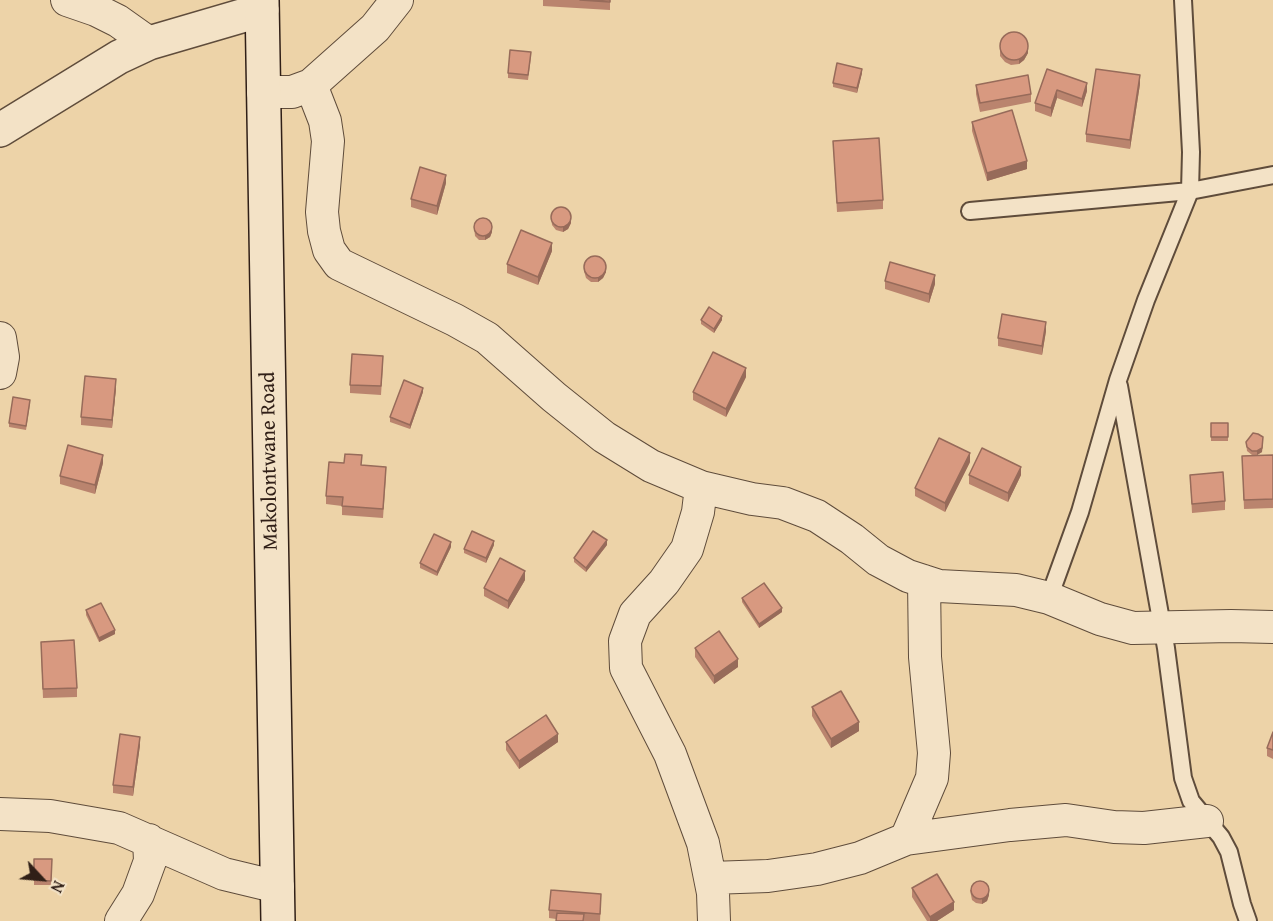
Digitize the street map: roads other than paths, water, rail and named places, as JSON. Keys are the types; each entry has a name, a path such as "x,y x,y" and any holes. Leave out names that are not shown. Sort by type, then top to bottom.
{"main road":[{"path":"0,130 118,57 149,43 262,5"},
{"name":"Makolontwane Road","path":"262,5 278,921"}],"street":[{"path":"67,0 96,9 149,43"},
{"path":"263,92 292,92 311,85 375,28 397,0"},
{"path":"311,85 325,121 328,141 322,212 324,231 329,250 339,264 487,338 604,437 651,466 701,487 752,499 783,503 817,516 852,539 878,560 908,576 939,586 1016,590 1049,598 1100,620 1133,628 1273,627"},
{"path":"0,338 3,357 0,373"},
{"path":"701,487 698,512 687,549 664,582 635,614 625,640 626,668 670,754 704,843 713,892 714,921"},
{"path":"906,839 932,778 934,753 925,657 924,581"},
{"path":"0,814 50,816 119,828 224,874 278,887"},
{"path":"711,878 768,876 817,869 860,858 906,839 1049,821 1066,820 1114,827 1144,828 1207,821"},
{"path":"121,921 138,894 150,861 149,840"}],"lane":[{"path":"1049,598 1080,512 1118,380 1146,300 1190,191 1191,152 1183,0"},
{"path":"970,212 1190,191 1273,175"},
{"path":"1118,380 1162,628 1183,778 1191,801 1221,837 1230,852 1248,921"}]}
